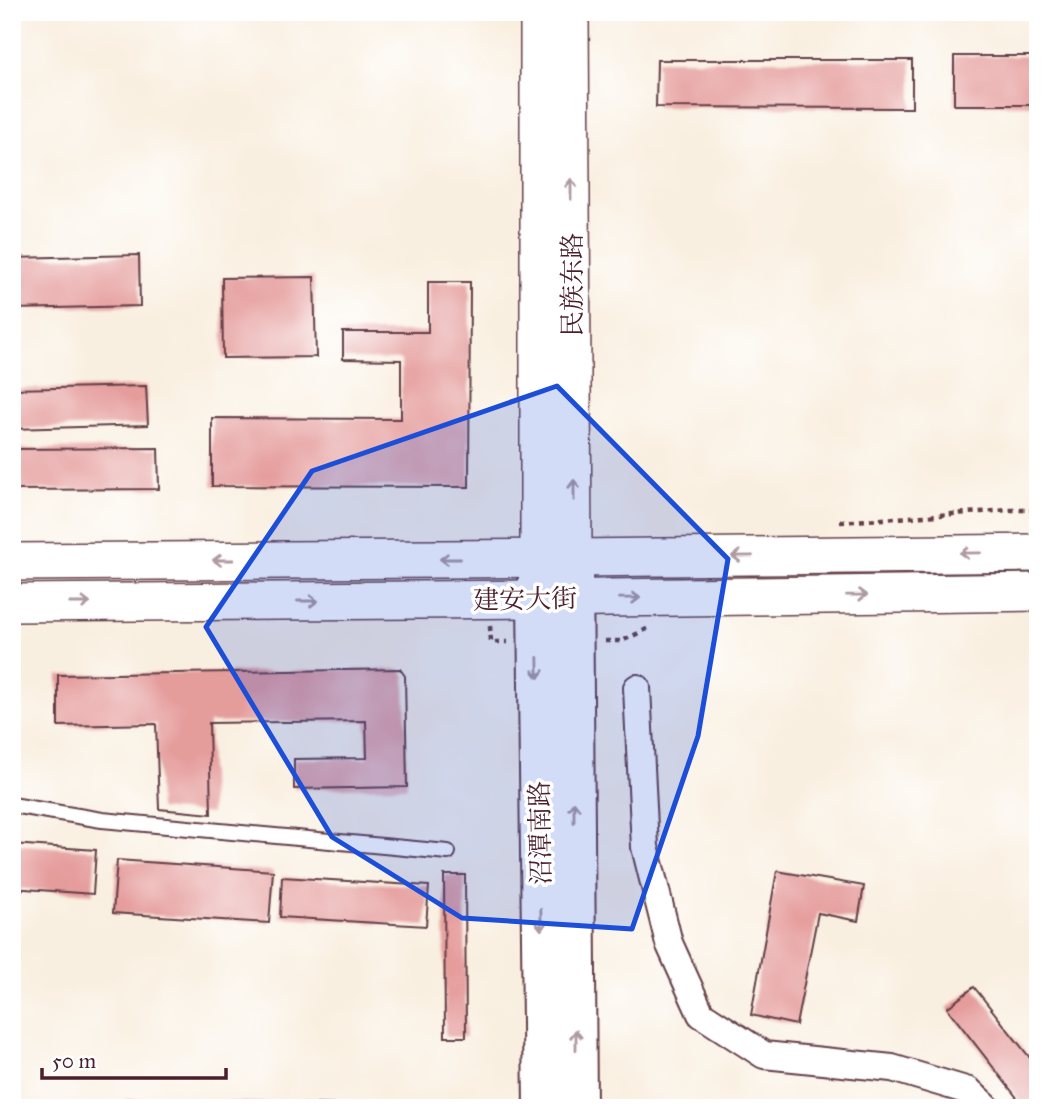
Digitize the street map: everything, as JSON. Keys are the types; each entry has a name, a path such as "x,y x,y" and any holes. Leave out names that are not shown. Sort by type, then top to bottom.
{"main road":[{"name":"民族东路","path":"539,12 543,558"},
{"name":"民族东路","path":"543,558 570,12"},
{"name":"建安大街","path":"12,562 1038,552"},
{"name":"沼潭南路","path":"543,558 555,599 577,1108"},
{"name":"建安大街","path":"12,603 1038,592"},
{"name":"沼潭南路","path":"544,1108 555,599"}],"street":[{"path":"637,688 645,847 669,943 701,1014 764,1055 892,1068 969,1091 987,1108"}],"lane":[{"path":"12,805 102,820 448,852"}],"path":[{"path":"833,523 1038,510"}],"highlighted area":[{"path":"557,386 728,559 698,736 632,929 462,918 332,837 206,627 312,471"}],"building":[{"path":"954,56 1038,56 1038,105 954,105"},
{"path":"657,60 912,60 912,108 656,107"},
{"path":"139,255 140,306 12,309 12,258"},
{"path":"314,277 316,357 223,358 222,278"},
{"path":"428,282 470,282 469,487 212,486 212,418 401,419 401,360 343,359 343,332 428,332"},
{"path":"146,386 148,425 12,429 12,389"},
{"path":"158,448 159,489 12,490 12,449"},
{"path":"400,669 405,676 407,787 294,789 294,759 367,758 366,721 209,723 211,814 159,809 156,724 58,726 58,675"},
{"path":"12,844 96,850 93,894 12,888"},
{"path":"117,860 273,871 269,923 113,913"},
{"path":"777,871 864,886 858,921 818,913 796,1025 751,1015"},
{"path":"444,875 465,875 466,1037 445,1037"},
{"path":"282,877 429,886 426,926 280,917"},
{"path":"974,987 1038,1068 1038,1108 1025,1108 947,1008"},
{"path":"126,1099 346,1105 346,1108 126,1108"}]}
